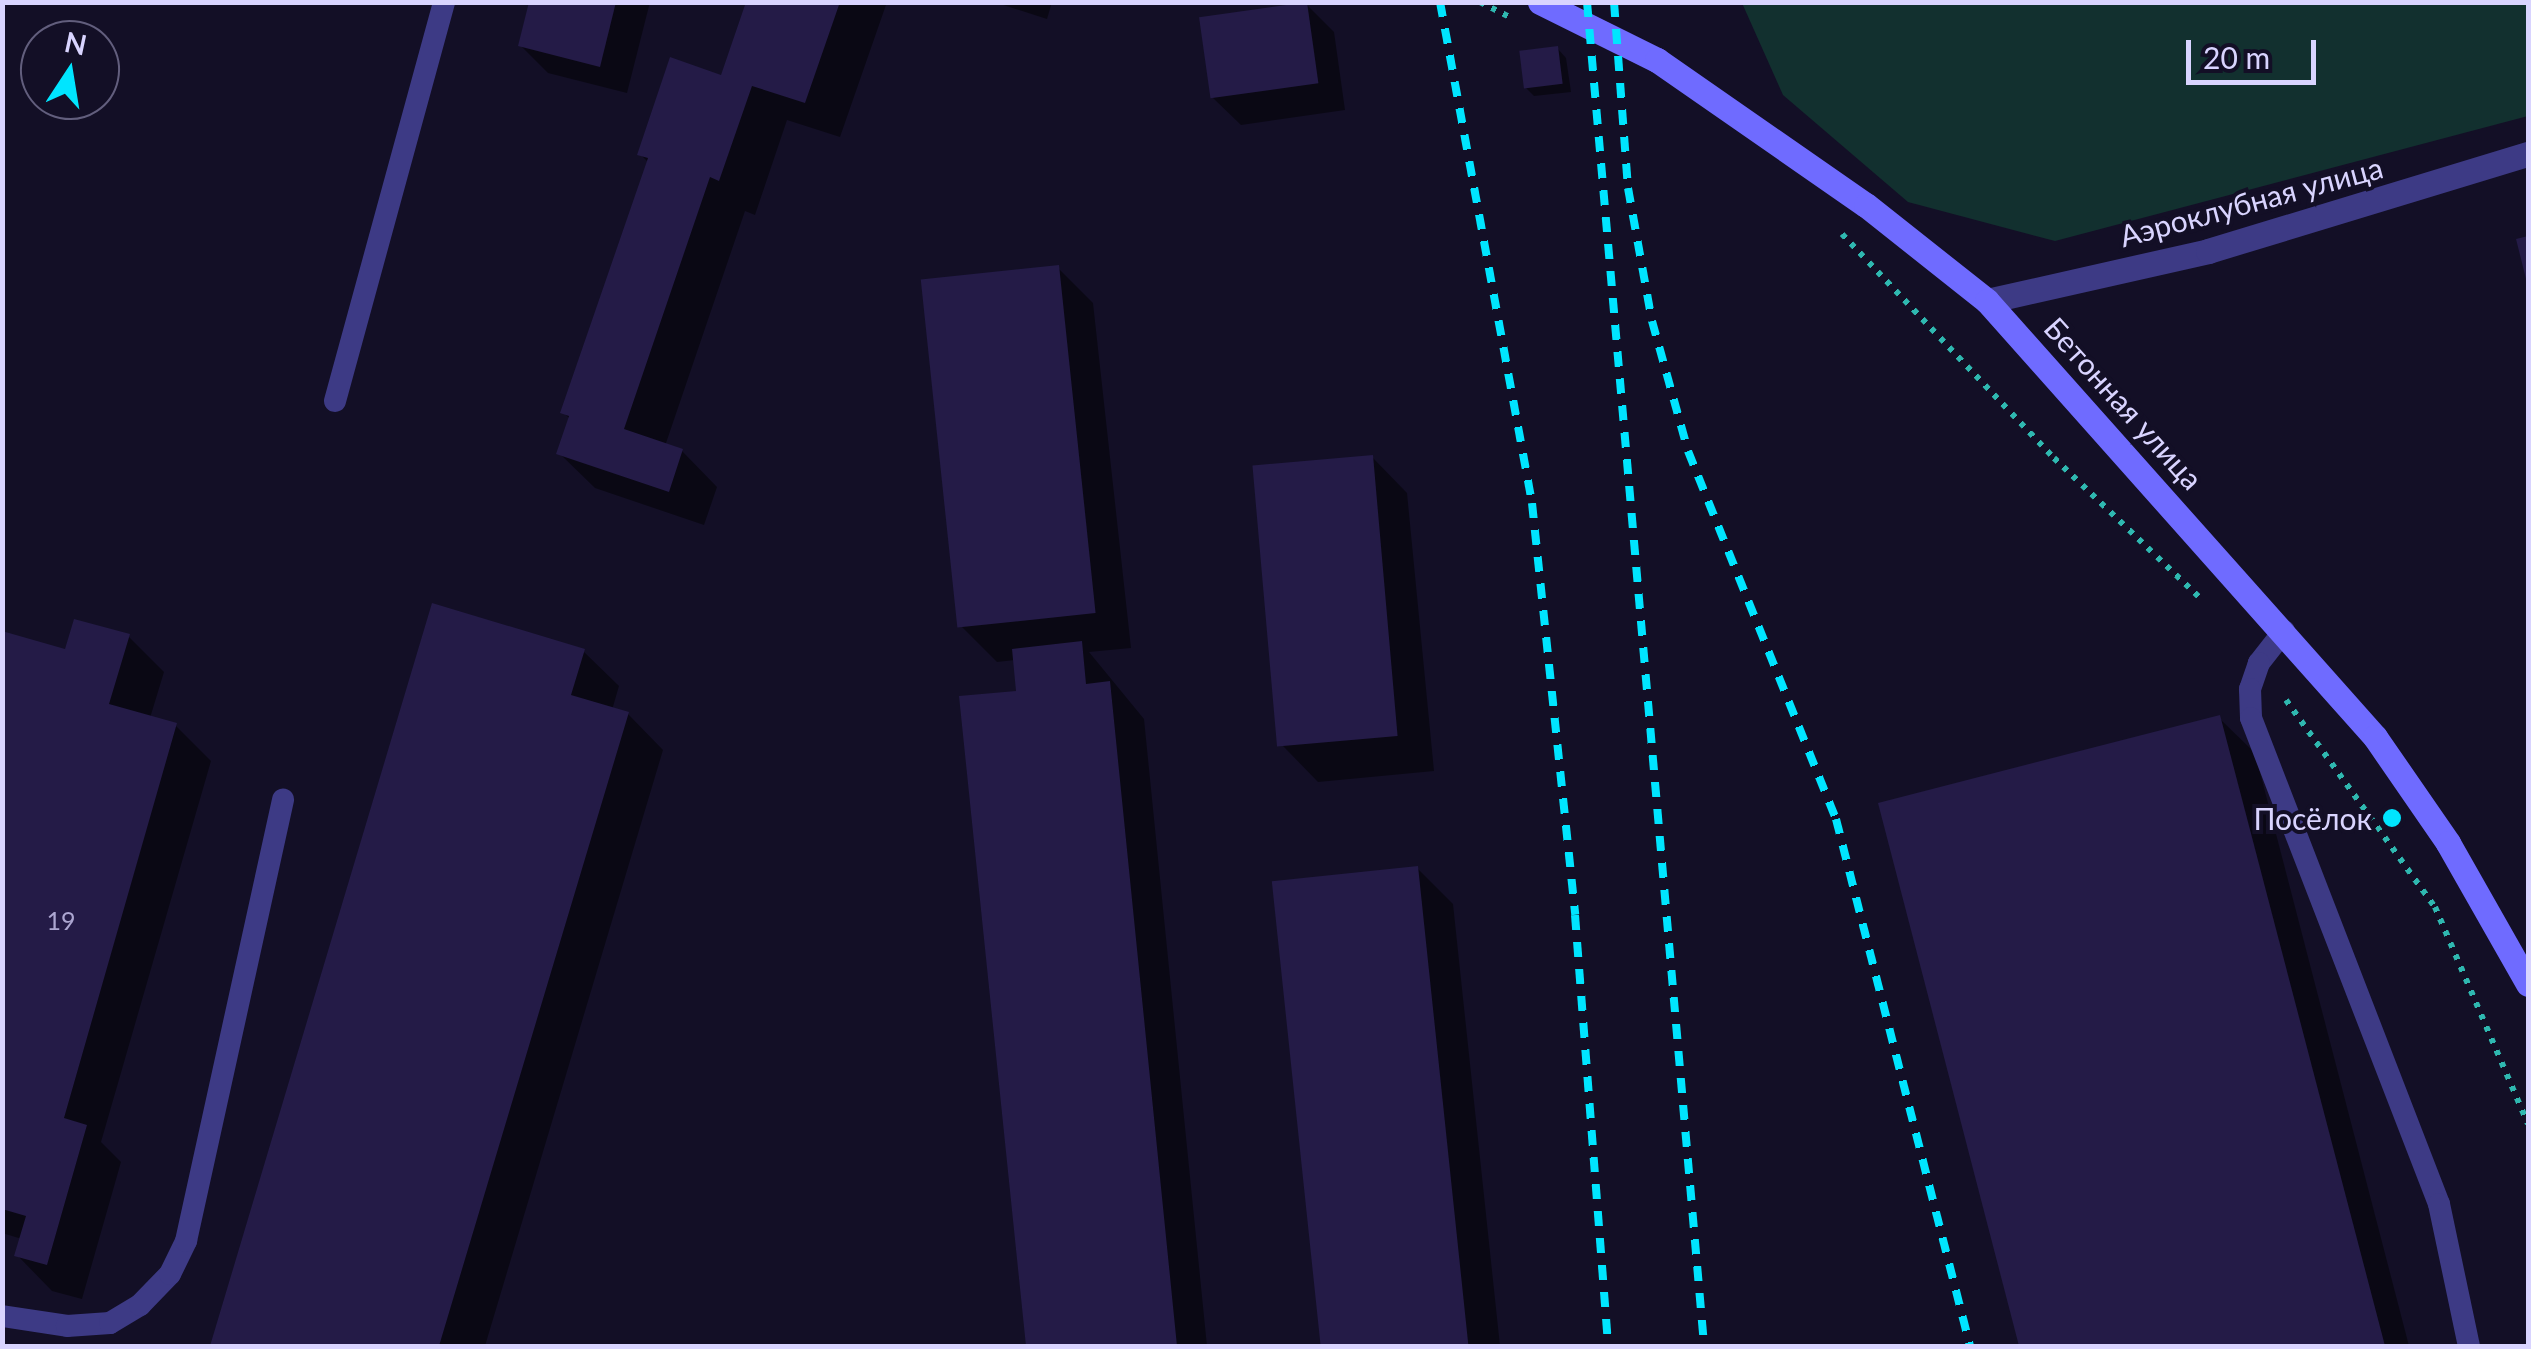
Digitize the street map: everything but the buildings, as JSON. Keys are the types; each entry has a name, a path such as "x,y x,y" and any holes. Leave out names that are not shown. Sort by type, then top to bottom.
{"street":[{"name":"Бетонная улица","path":"1534,14 1657,60 1866,205 1988,302 2375,737 2448,843 2528,984"},
{"name":"Аэроклубная улица","path":"1988,302 2208,251 2528,154"}],"lane":[{"path":"335,400 444,2"},
{"path":"2284,631 2259,663 2250,689 2252,718 2439,1204 2470,1346"},
{"path":"2,1316 67,1326 110,1323 140,1305 170,1274 186,1241 283,800"}],"path":[{"path":"1480,2 1534,14"},
{"path":"1839,230 2054,458 2212,610"},
{"path":"2259,663 2435,907 2528,1124"}],"green space":[{"path":"1742,3 2528,3 2528,116 2055,241 1908,202 1783,95"}],"railway":[{"path":"1440,2 1532,503 1575,915 1608,1346"},
{"path":"1587,2 1704,1346"},
{"path":"1614,2 1628,188 1652,321 1688,451 1836,819 1970,1346"}],"place":[{"name":"Посёлок","path":"2392,818"}]}
